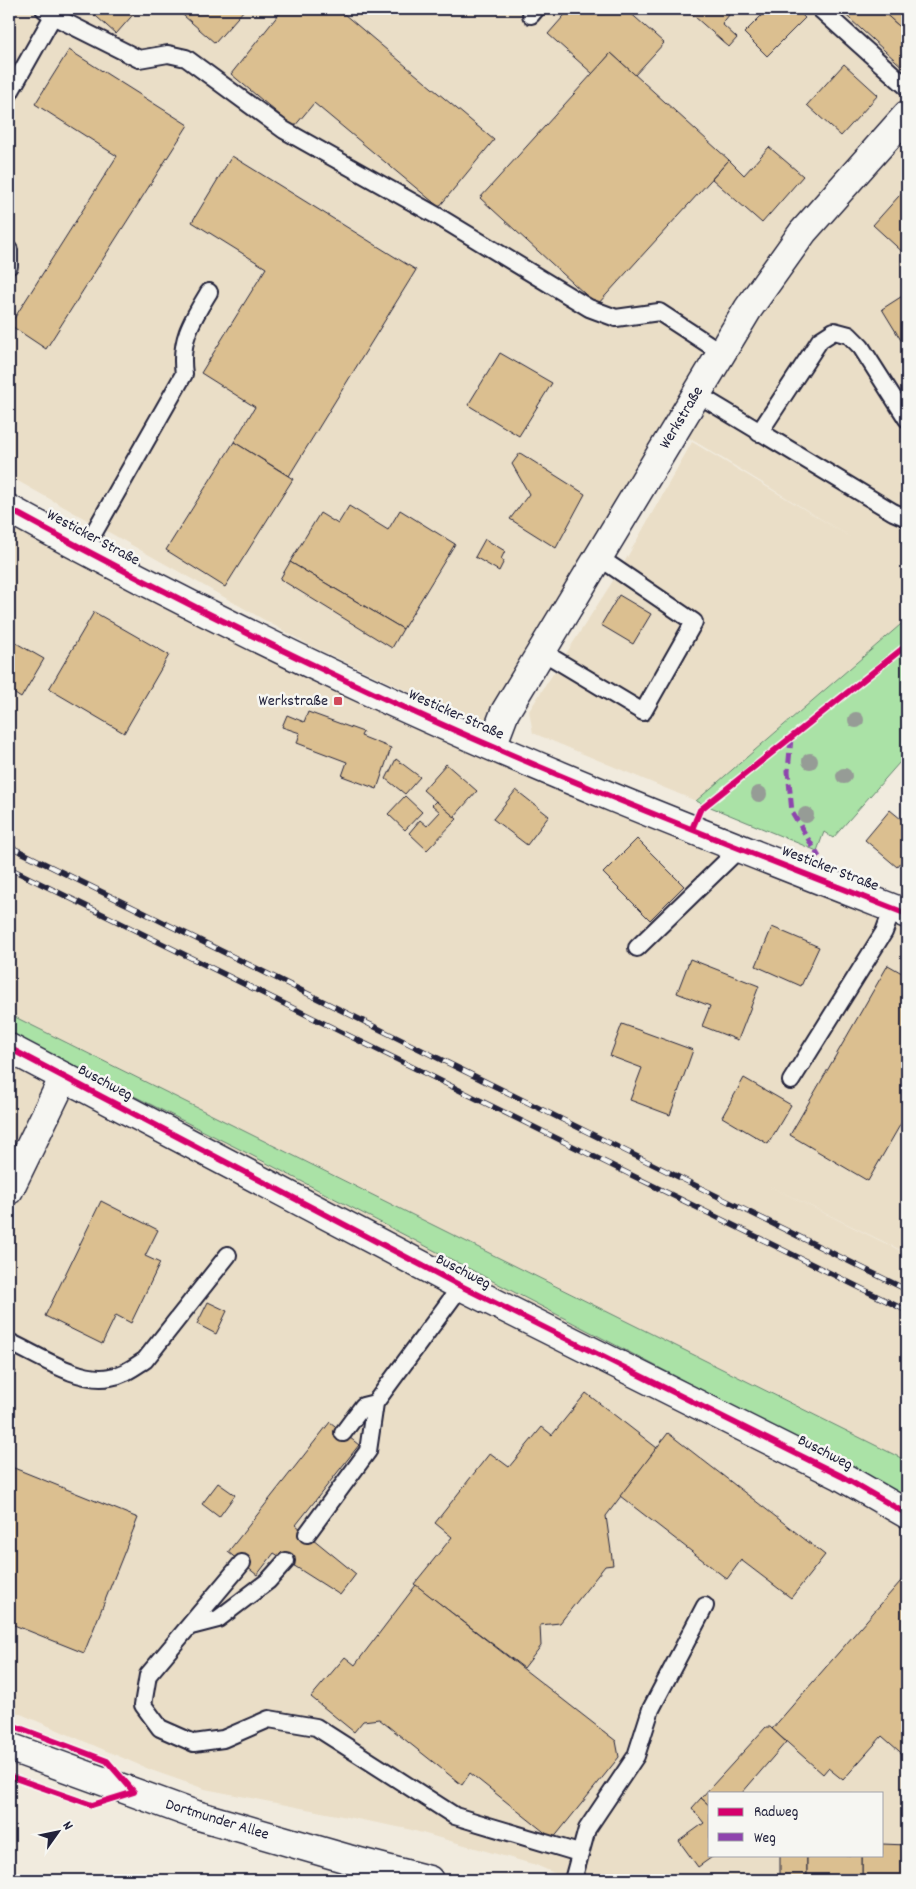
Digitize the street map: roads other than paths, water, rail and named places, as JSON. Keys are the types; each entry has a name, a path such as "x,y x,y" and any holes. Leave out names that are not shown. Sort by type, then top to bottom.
{"street":[{"name":"Werkstraße","path":"492,746 505,712 597,556 748,309 802,232 907,115"},
{"name":"Westicker Straße","path":"9,509 84,550 351,683 580,784 900,911"},
{"name":"Buschweg","path":"9,1048 461,1286 841,1476 907,1514"},
{"name":"Buschweg","path":"9,1190 64,1077"},
{"name":"Dortmunder Allee","path":"9,1748 196,1815 348,1860 429,1880"}],"lane":[{"path":"820,9 907,87"},
{"path":"9,94 49,12 139,59 168,54 186,58 284,130 439,217 589,308 616,318 659,312 722,353"},
{"path":"9,250 9,266"},
{"path":"84,550 184,374 182,358 188,328 208,292"},
{"path":"759,433 820,340 834,331 849,335 861,347 907,419"},
{"path":"697,394 759,433 893,512 907,518"},
{"path":"541,651 643,712 694,622 597,556"},
{"path":"637,948 740,848"},
{"path":"791,1081 884,932 900,911"},
{"path":"9,1342 81,1376 109,1378 128,1372 145,1360 228,1255"},
{"path":"307,1534 368,1452 375,1403 461,1286"},
{"path":"343,1433 363,1406 375,1403"},
{"path":"191,1626 218,1619 268,1581 286,1561"},
{"path":"242,1564 148,1675 143,1705 160,1728 194,1743 223,1738 269,1718 316,1727 455,1816 580,1853"},
{"path":"572,1880 586,1829 636,1756 651,1709 705,1606"}],"railway":[{"path":"9,846 907,1290"},
{"path":"9,868 907,1311"}],"place":[{"name":"Werkstraße","path":"338,701"}]}
